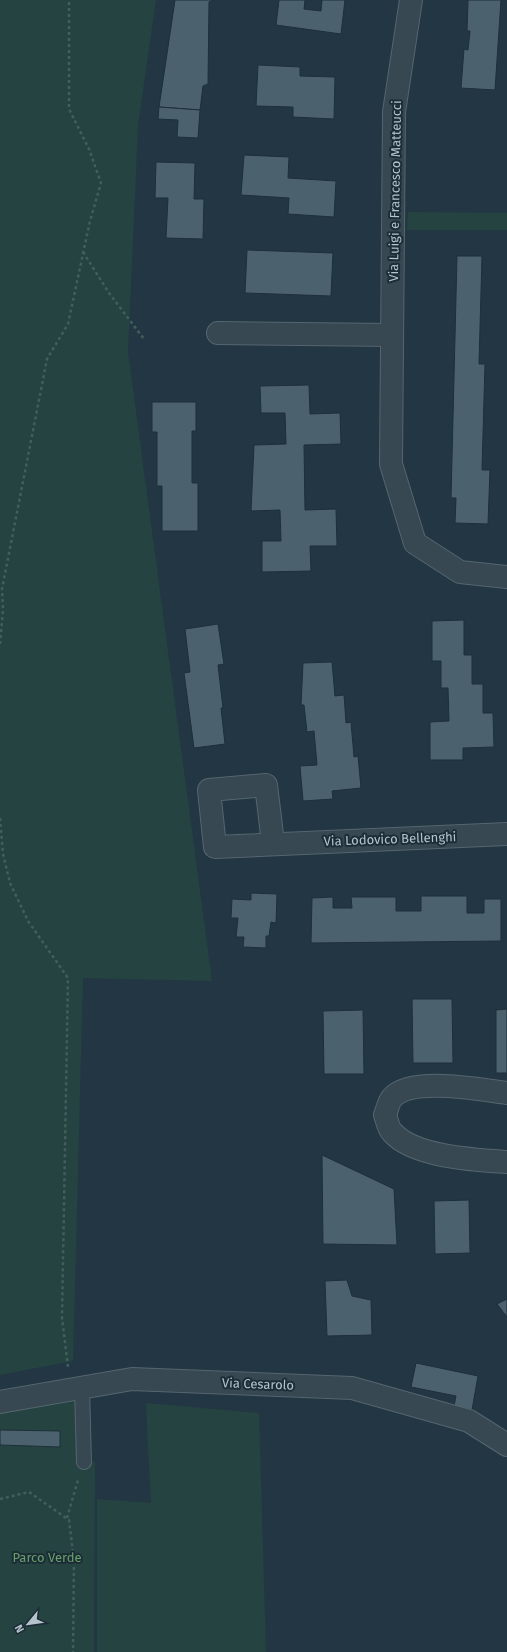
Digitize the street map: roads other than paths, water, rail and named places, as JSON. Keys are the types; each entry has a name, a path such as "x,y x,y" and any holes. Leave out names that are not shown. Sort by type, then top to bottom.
{"street":[{"name":"Via Luigi e Francesco Matteucci","path":"412,0 394,112 391,464 415,543 460,572 507,577"},
{"path":"218,333 392,335"},
{"name":"Via Lodovico Bellenghi","path":"274,843 507,834"},
{"path":"507,1094 433,1084 406,1090 392,1098 385,1115 391,1131 403,1142 431,1152 472,1160 507,1162"},
{"name":"Via Cesarolo","path":"0,1402 132,1379 352,1388 469,1421 507,1445"}],"lane":[{"path":"77,1389 84,1462"}],"park label":[{"name":"Parco Verde","path":"47,1557"}]}
